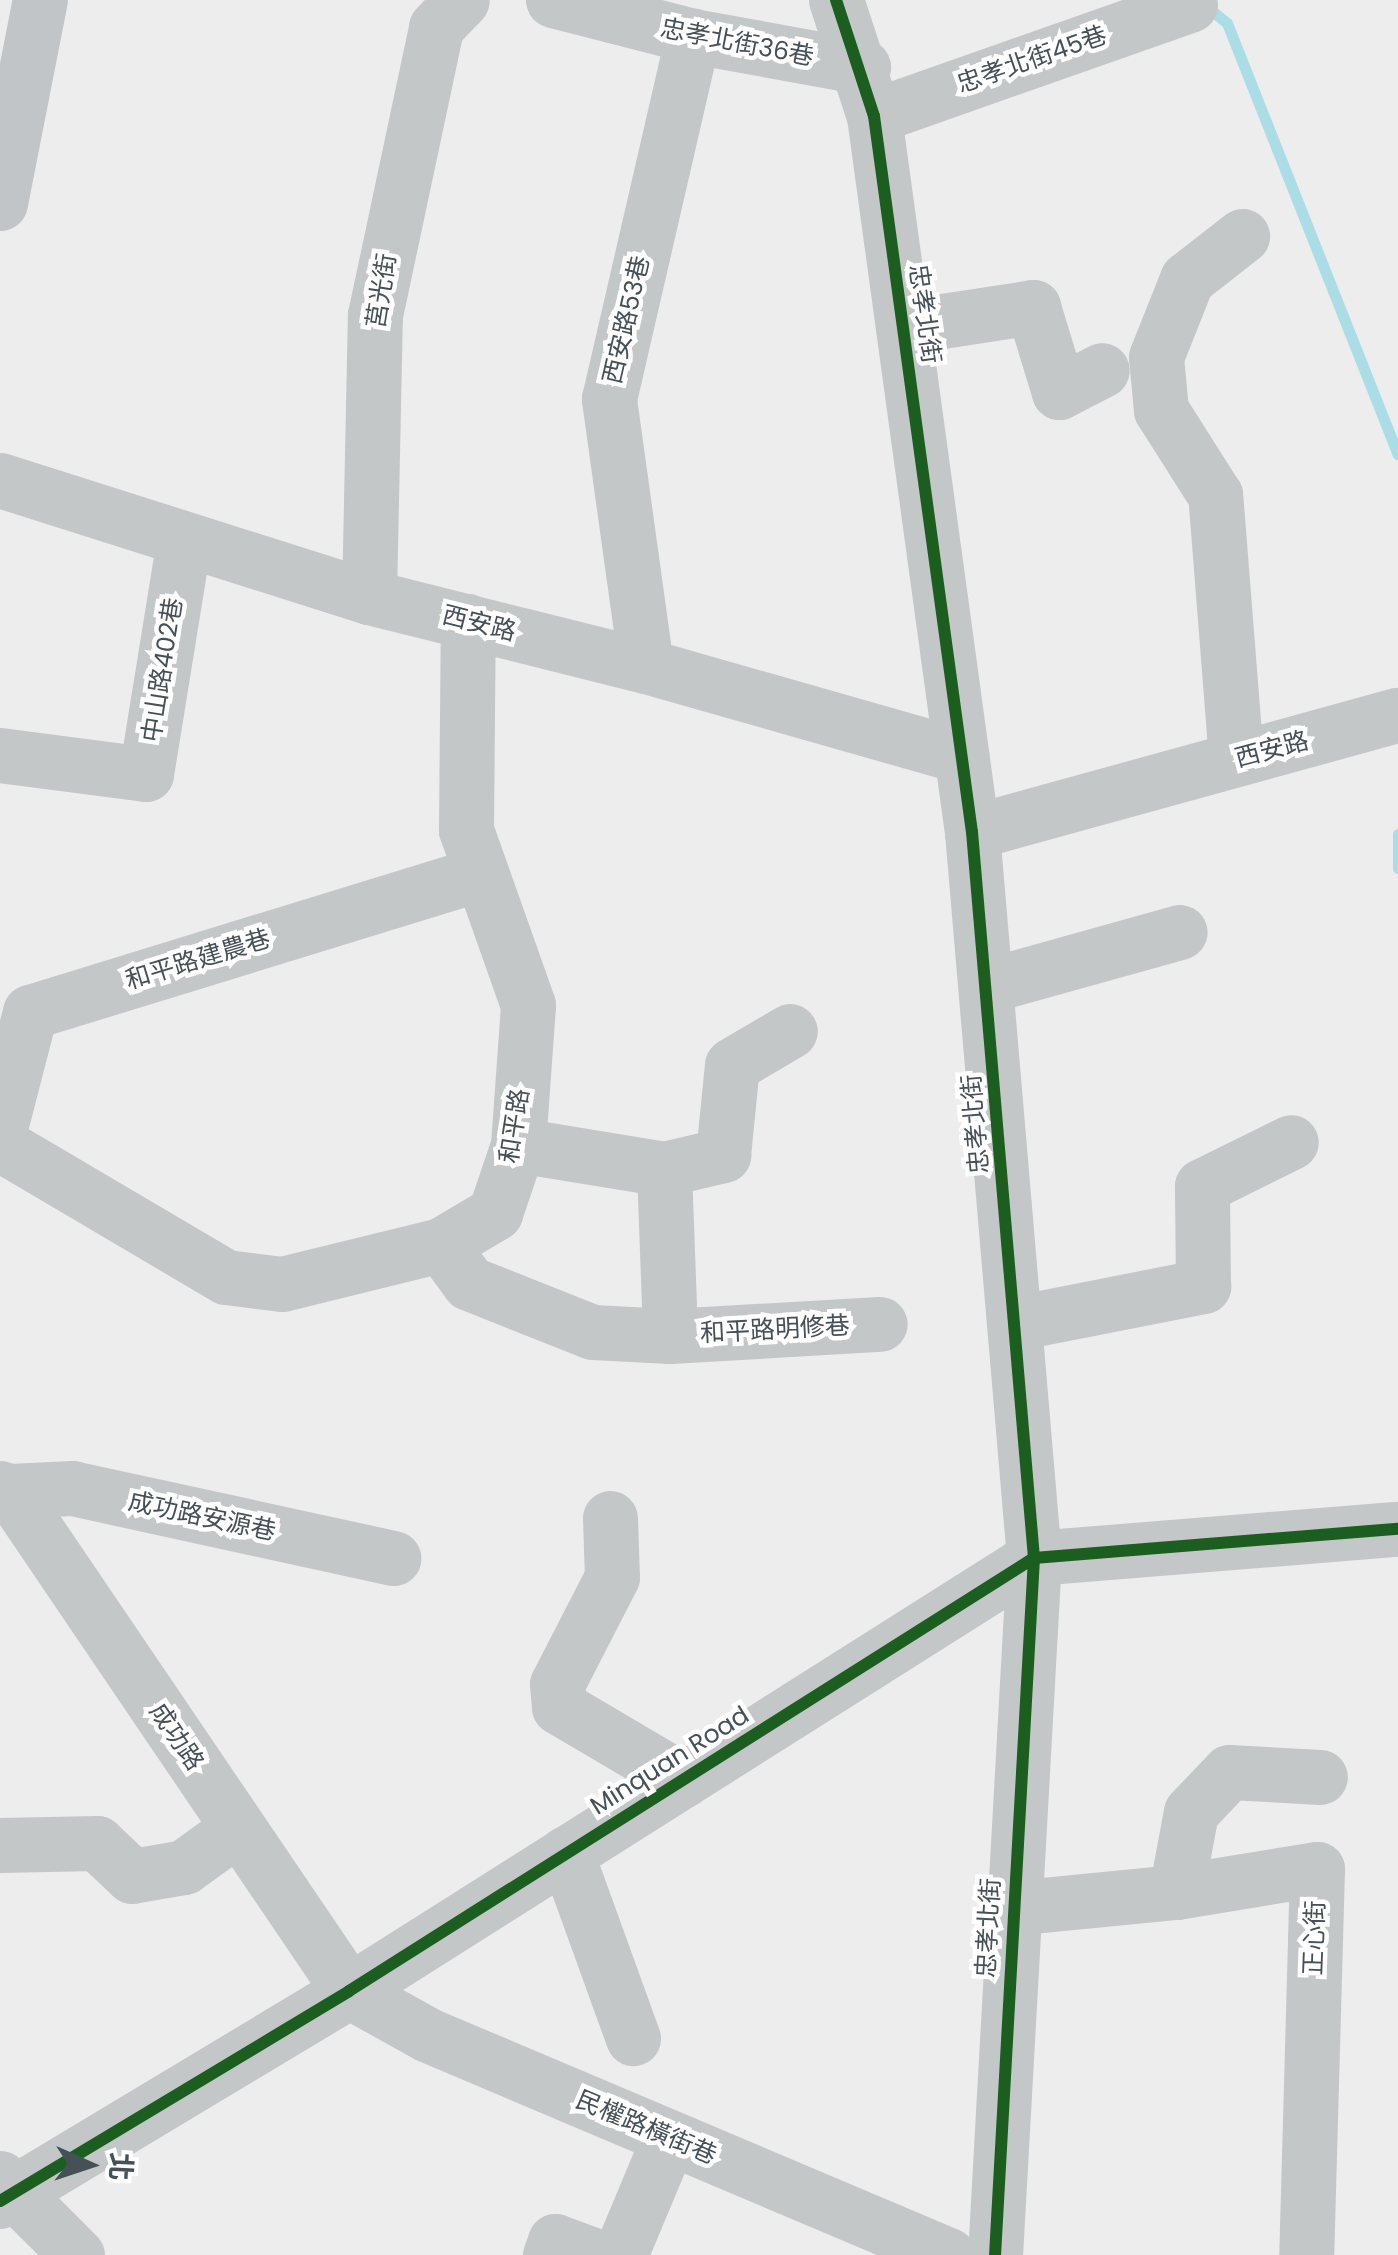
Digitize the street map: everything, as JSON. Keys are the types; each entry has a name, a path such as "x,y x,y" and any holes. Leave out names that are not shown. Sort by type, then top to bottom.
{"main road":[{"path":"0,203 13,76 40,0"}],"street":[{"name":"莒光街","path":"370,598 375,315 436,27 462,0"},
{"name":"忠孝北街36巷","path":"553,0 693,36 869,92"},
{"name":"忠孝北街","path":"836,0 869,92 972,832 1034,1558 996,2255"},
{"name":"忠孝北街45巷","path":"869,92 1190,5"},
{"name":"西安路53巷","path":"646,666 609,399 693,36"},
{"path":"1236,760 1215,495 1161,410 1156,357 1187,279 1242,236"},
{"path":"904,326 1033,307 1059,392 1102,370"},
{"name":"西安路","path":"0,480 370,598 646,666 962,756"},
{"name":"中山路402巷","path":"0,755 146,774 184,540"},
{"name":"和平路","path":"0,1144 226,1277 282,1284 441,1246 495,1213 518,1145 528,1006 466,830 468,621"},
{"name":"西安路","path":"972,832 1398,715"},
{"name":"和平路建農巷","path":"0,1128 30,1012 480,873"},
{"path":"986,986 1180,932"},
{"path":"518,1145 664,1170 723,1155 732,1066 790,1030"},
{"path":"1015,1323 1202,1286 1202,1186 1290,1142"},
{"name":"和平路明修巷","path":"664,1170 670,1336"},
{"name":"和平路明修巷","path":"441,1246 470,1282 592,1332 670,1336 880,1324"},
{"name":"成功路安源巷","path":"5,1489 72,1488 393,1558"},
{"name":"成功路","path":"5,1489 349,1991"},
{"path":"610,1518 612,1576 557,1684 558,1707 683,1780"},
{"name":"Minquan Road","path":"76,2255 6,2190 349,1991 1034,1558 1398,1529"},
{"path":"1176,1892 1191,1812 1229,1772 1320,1777"},
{"path":"0,1844 97,1843 132,1876 184,1867 238,1828"},
{"path":"566,1853 633,2038"},
{"name":"正心街","path":"1012,1908 1176,1892 1316,1869 1306,2255"},
{"name":"民權路橫街巷","path":"349,1991 428,2034 948,2255"},
{"path":"620,2255 670,2138"},
{"path":"550,2255 555,2241 594,2255"}],"waterway":[{"path":"1206,6 1227,23 1398,454"},
{"path":"1398,834 1398,868"}],"cycle path":[{"path":"836,0 874,116 972,832 1034,1558 995,2255"},
{"path":"0,2201 349,1991 1034,1558 1398,1529"}]}
